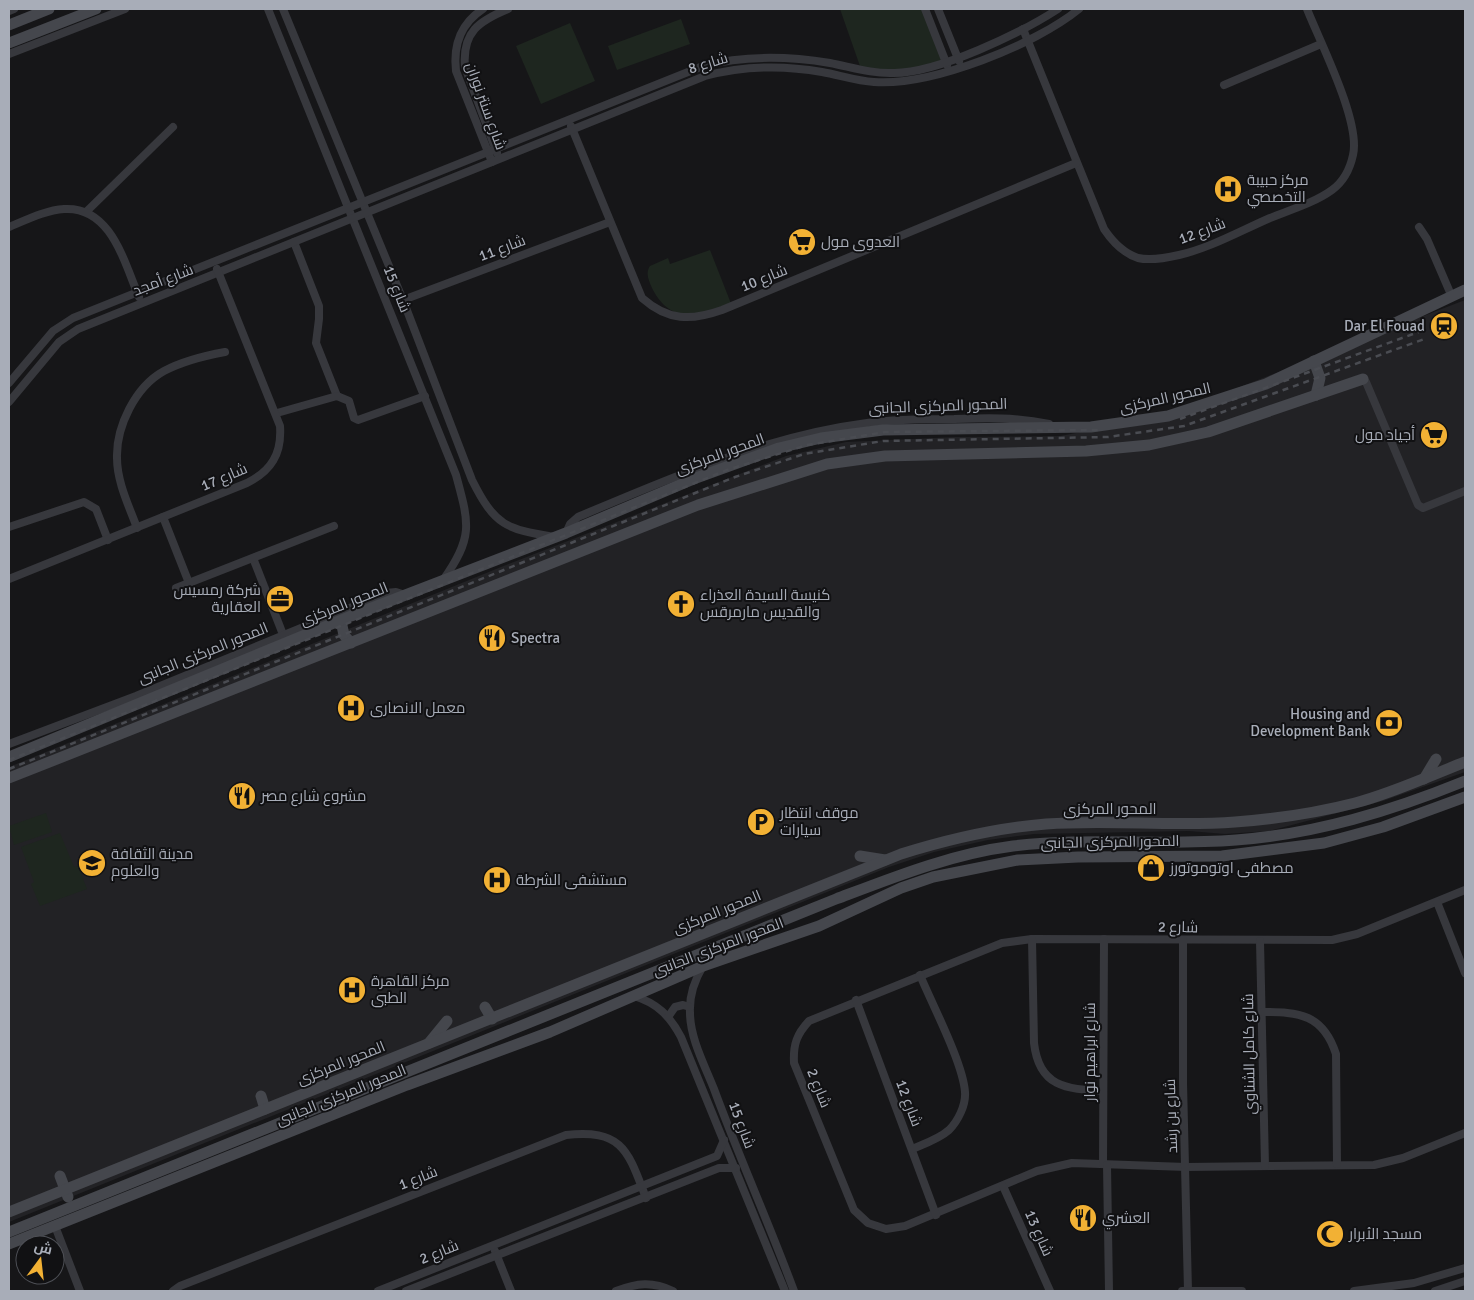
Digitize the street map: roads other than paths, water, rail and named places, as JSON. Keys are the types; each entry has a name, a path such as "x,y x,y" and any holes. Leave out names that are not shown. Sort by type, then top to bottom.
{"main road":[{"path":"9,25 49,9"},
{"path":"9,43 96,9"},
{"name":"المحور المركزى","path":"9,757 341,621 560,535 720,469 779,448 821,438 918,428 1065,428 1142,422 1193,409 1266,384 1465,290"},
{"path":"1314,361 1320,378 1316,395"},
{"path":"9,778 698,505 834,463 899,456 1123,449 1178,440 1208,432 1363,380"},
{"path":"424,614 429,625"},
{"path":"341,621 342,632 351,643"},
{"path":"1424,778 1436,759"},
{"name":"المحور المركزى","path":"9,1212 886,860 937,843 974,834 1034,825 1086,823 1192,824 1277,818 1356,802 1465,762"},
{"path":"9,1232 498,1034 941,860 976,852 1029,844 1236,840 1298,832 1359,819 1465,781"},
{"path":"1441,791 1465,797"},
{"name":"المحور المركزى الجانبى","path":"9,1244 407,1085 524,1041 703,966 819,926 901,888 958,871 988,865 1048,858 1222,856 1324,843 1383,827 1465,797"},
{"path":"1086,823 1111,828 1115,834 1112,842"},
{"path":"1132,823 1129,829 1132,835 1159,842"},
{"path":"860,856 886,860"},
{"path":"819,926 858,891"},
{"path":"485,1007 492,1019"},
{"path":"428,1044 447,1021"},
{"path":"498,1034 524,1041"},
{"path":"261,1096 265,1109"},
{"path":"248,1116 246,1123 249,1128 266,1128"},
{"path":"200,1134 218,1134 221,1139 219,1146"},
{"path":"60,1176 72,1205"}],"street":[{"path":"9,11 14,9"},
{"path":"9,54 124,9"},
{"name":"شارع 15","path":"268,9 456,475 467,520 464,546 455,564 442,581"},
{"name":"شارع 15","path":"283,9 367,212 472,480 484,504 496,518 512,528 560,535"},
{"name":"شارع سنتر نوران","path":"482,9 468,21 460,32 455,58 456,71 492,162"},
{"name":"شارع سنتر نوران","path":"500,159 465,67 464,56 470,34 479,24 488,17 508,9"},
{"path":"925,9 950,72"},
{"path":"938,9 961,68"},
{"name":"شارع 8","path":"349,207 694,69 738,58 756,57 805,59 876,72 894,73 922,70 957,58 1023,29 1058,9"},
{"name":"شارع 8","path":"353,218 705,76 741,68 805,70 885,82 922,79 961,68 1027,40 1057,25 1079,9"},
{"name":"شارع 12","path":"1023,29 1104,229 1112,241 1124,251 1137,258 1152,259 1181,255 1320,197 1332,190 1343,180 1350,167 1354,153 1354,138 1344,102 1307,9"},
{"path":"1224,85 1321,44"},
{"name":"شارع 10","path":"568,120 642,298 665,314 679,318 696,318 722,310 1076,163"},
{"path":"86,212 173,127"},
{"name":"شارع أمجد","path":"9,383 53,331 72,318 349,207"},
{"path":"9,227 63,209 86,212 98,219 108,229 141,303"},
{"name":"شارع أمجد","path":"9,402 58,342 78,329 353,218"},
{"name":"شارع 11","path":"402,300 610,222"},
{"path":"1419,227 1427,239 1452,297"},
{"path":"294,242 319,306 316,343 337,396"},
{"name":"شارع 17","path":"9,580 246,483 270,467 277,455 281,441 276,413 214,262"},
{"path":"137,528 124,494 117,459 122,425 137,395 162,372 193,358 225,352"},
{"path":"1363,380 1366,382 1418,505 1423,508 1465,492"},
{"path":"276,413 337,396 349,401 354,418 358,420 425,396"},
{"path":"9,527 84,502 96,509 108,540"},
{"path":"163,517 189,583"},
{"path":"176,588 334,526"},
{"path":"253,558 284,637"},
{"name":"المحور المركزى الجانبى","path":"9,744 284,637 386,593 396,592 406,596"},
{"name":"شارع 2","path":"1465,890 1345,938 1320,941 1032,939 1002,943 809,1020 798,1032 793,1047 794,1063 854,1210 868,1223 886,1229 905,1226 1037,1171 1060,1164 1186,1167 1336,1164 1359,1166 1389,1162 1465,1133"},
{"path":"1437,902 1465,973"},
{"path":"1032,939 1034,1044 1036,1057 1041,1069 1050,1079 1061,1086 1074,1090 1103,1091"},
{"name":"شارع ابراهيم نوار","path":"1104,939 1103,1091 1109,1291"},
{"name":"شارع بن رشد","path":"1183,940 1183,1083 1188,1291"},
{"name":"شارع كامل الشناوي","path":"1260,941 1265,1166"},
{"name":"شارع 15","path":"703,966 695,978 690,996 691,1023 785,1291"},
{"path":"912,1149 932,1141 949,1130 961,1114 965,1094 962,1074 920,975"},
{"name":"شارع 15","path":"634,996 648,1001 668,1017 681,1037 736,1168 750,1192 794,1291"},
{"name":"شارع 12","path":"856,1000 936,1214"},
{"path":"668,1017 676,1007 683,1005 690,1007"},
{"path":"1262,1012 1301,1015 1318,1025 1331,1041 1336,1054 1336,1164"},
{"name":"شارع 1","path":"173,1291 180,1286 566,1134 589,1132 611,1139 629,1154 646,1198"},
{"name":"شارع 2","path":"378,1291 717,1156 724,1140"},
{"name":"شارع 2","path":"406,1291 421,1288 719,1168 736,1168"},
{"name":"شارع 13","path":"1003,1186 1050,1291"},
{"path":"55,1226 80,1291"},
{"path":"492,1245 511,1291"},
{"path":"1354,1291 1414,1283 1465,1268"},
{"path":"416,1276 421,1288"},
{"path":"1435,1291 1465,1281"},
{"path":"616,1291 633,1284 647,1283 673,1291"},
{"path":"1182,1291 1242,1291"}],"railway":[{"path":"1180,419 1424,330"},
{"path":"9,769 735,477 804,454 883,441 1108,437 1184,426 1427,338"},
{"path":"9,760 727,470 807,445 885,432 1100,430"}],"place":[{"name":"مركز حبيبة التخصصي","path":"1228,189"},
{"name":"العدوى مول","path":"802,242"},
{"name":"Dar El Fouad","path":"1444,326"},
{"name":"أجياد مول","path":"1434,435"},
{"name":"شركة رمسيس العقارية","path":"280,599"},
{"name":"كنيسة السيدة العذراء والقديس مارمرقس","path":"681,604"},
{"name":"Spectra","path":"492,638"},
{"name":"معمل الانصارى","path":"351,708"},
{"name":"Housing and Development Bank","path":"1389,723"},
{"name":"مشروع شارع مصر","path":"242,796"},
{"name":"موقف انتظار سيارات","path":"761,822"},
{"name":"مدينة الثقافة والعلوم","path":"92,863"},
{"name":"مصطفى اوتوموتورز","path":"1151,868"},
{"name":"مستشفى الشرطة","path":"497,880"},
{"name":"مركز القاهرة الطبى","path":"352,990"},
{"name":"العشري","path":"1083,1218"},
{"name":"مسجد الأبرار","path":"1330,1234"}]}
